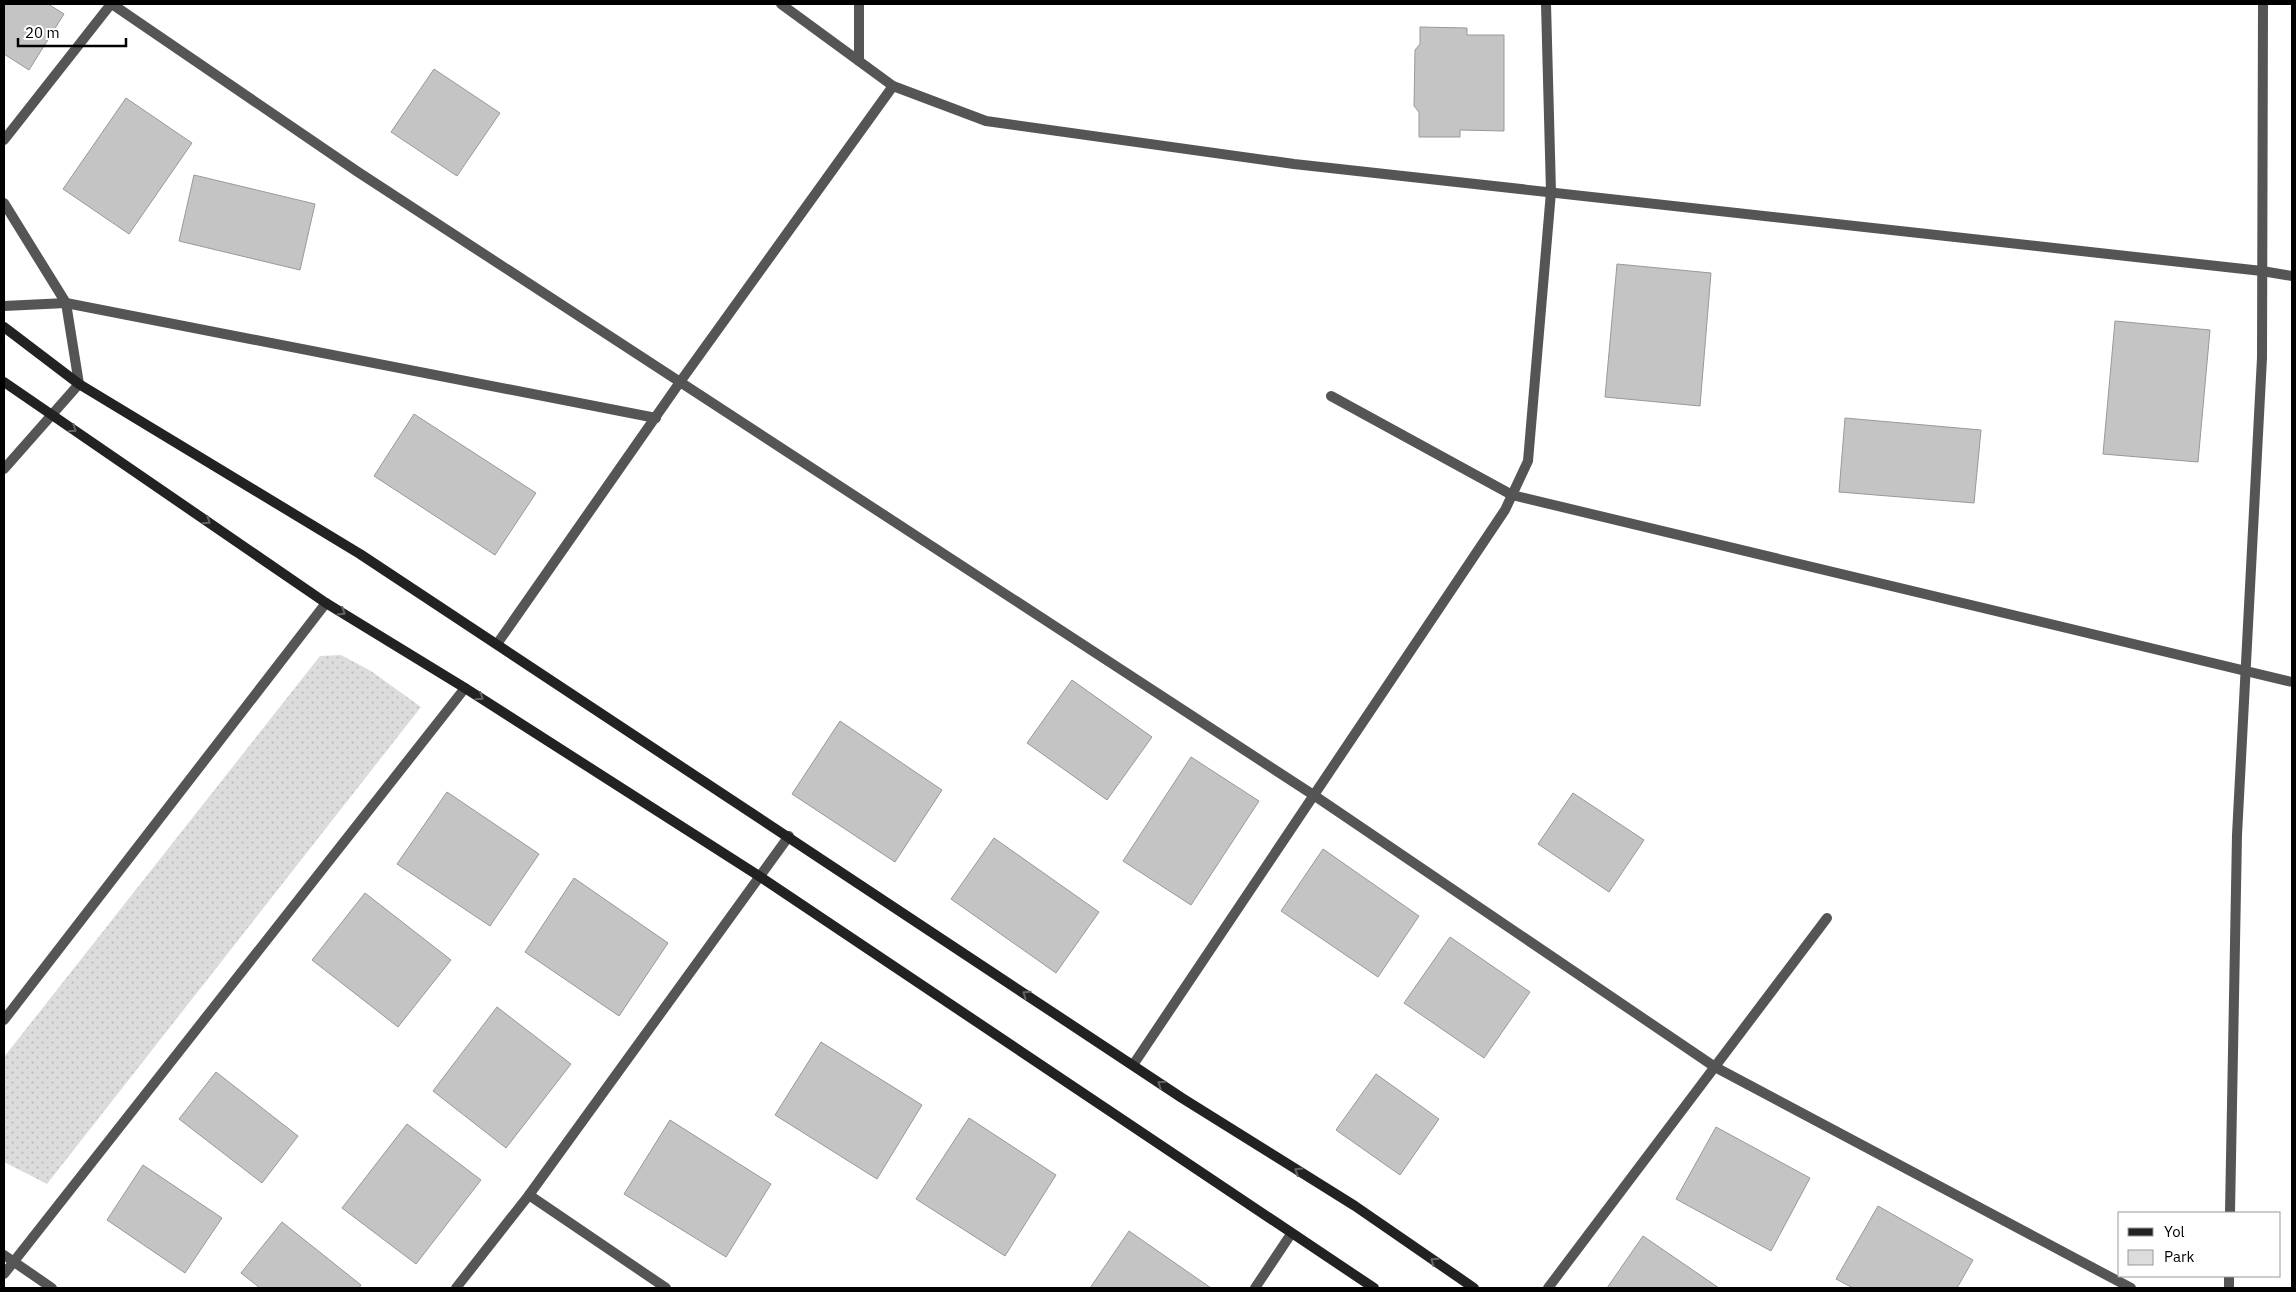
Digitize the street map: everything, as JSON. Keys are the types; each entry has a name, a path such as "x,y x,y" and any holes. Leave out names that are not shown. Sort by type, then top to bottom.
{"street":[{"path":"4,140 112,4 358,172 1315,796 1715,1067 2131,1288"},
{"path":"781,4 893,86 986,121 1294,164 2262,271 2292,276"},
{"path":"859,4 859,61"},
{"path":"1132,1065 1315,796 1505,510 1528,461 1552,192 1546,4"},
{"path":"2230,1212 2237,835 2262,358 2263,4"},
{"path":"497,644 680,382 893,86"},
{"path":"4,203 66,303 79,384"},
{"path":"4,306 66,303 656,418"},
{"path":"4,327 79,384 360,554 789,836 1132,1065 1355,1206 1474,1288"},
{"path":"4,382 326,603 465,688 759,876 1374,1288"},
{"path":"4,469 79,384"},
{"path":"1331,396 1512,495 2292,682"},
{"path":"4,1020 326,603"},
{"path":"4,1274 465,688"},
{"path":"456,1288 530,1195 789,836"},
{"path":"1548,1288 1827,918"},
{"path":"530,1195 666,1288"},
{"path":"1255,1288 1291,1234"},
{"path":"4,1255 52,1288"}],"green space":[{"path":"341,655 371,671 421,707 47,1184 4,1162 4,1057 320,656"}],"building":[{"path":"4,4 48,4 64,14 29,70 4,54"},
{"path":"1420,27 1467,28 1467,35 1504,35 1504,131 1460,130 1460,137 1419,137 1419,112 1414,106 1415,50 1420,44"},
{"path":"434,69 500,113 457,176 391,132"},
{"path":"126,98 192,143 129,234 63,189"},
{"path":"194,175 315,204 300,270 179,241"},
{"path":"1617,264 1711,273 1700,406 1605,397"},
{"path":"2115,321 2210,330 2198,462 2103,454"},
{"path":"414,414 536,493 495,555 374,476"},
{"path":"1845,418 1981,430 1974,503 1839,492"},
{"path":"1072,680 1152,737 1107,800 1027,743"},
{"path":"840,721 942,790 895,862 792,794"},
{"path":"1191,757 1259,801 1191,905 1123,861"},
{"path":"447,792 539,854 490,926 397,864"},
{"path":"1573,793 1644,840 1609,892 1538,844"},
{"path":"994,838 1099,912 1056,973 951,899"},
{"path":"1323,849 1419,916 1378,977 1281,911"},
{"path":"574,878 668,943 619,1016 525,952"},
{"path":"365,893 451,960 398,1027 312,960"},
{"path":"1450,937 1530,992 1484,1058 1404,1003"},
{"path":"497,1007 571,1064 506,1148 433,1091"},
{"path":"821,1042 922,1105 877,1179 775,1115"},
{"path":"216,1072 298,1136 262,1183 179,1119"},
{"path":"1376,1074 1439,1119 1400,1175 1336,1130"},
{"path":"969,1118 1056,1175 1005,1256 916,1199"},
{"path":"670,1120 771,1184 726,1257 624,1194"},
{"path":"407,1124 481,1180 416,1264 342,1208"},
{"path":"1716,1127 1810,1178 1771,1251 1676,1199"},
{"path":"143,1165 222,1218 185,1273 107,1220"},
{"path":"1878,1206 1973,1260 1957,1288 1853,1288 1836,1279"},
{"path":"282,1222 361,1285 359,1288 260,1288 241,1273"},
{"path":"1129,1231 1211,1288 1090,1288"},
{"path":"1643,1236 1719,1288 1607,1288"}]}
